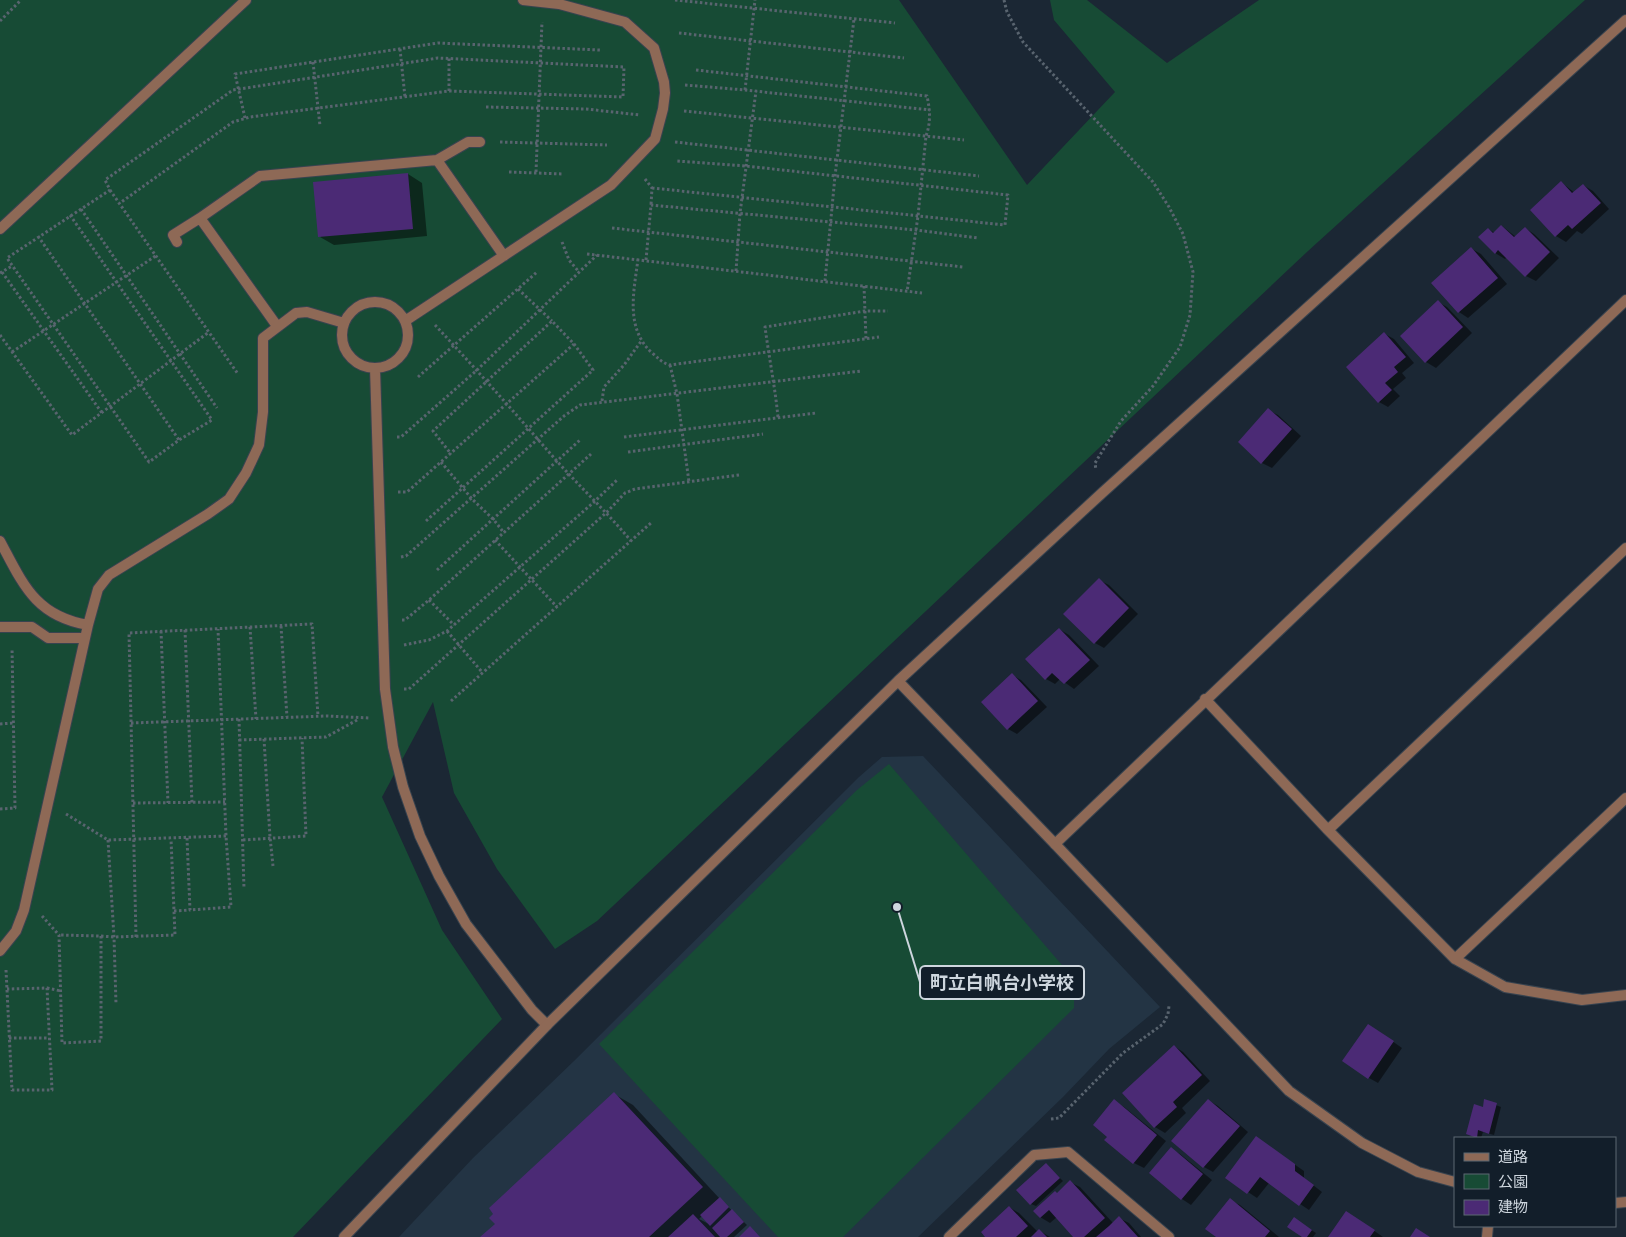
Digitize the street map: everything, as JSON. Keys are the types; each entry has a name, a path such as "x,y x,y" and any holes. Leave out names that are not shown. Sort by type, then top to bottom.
{"street":[{"path":"0,229 246,0"},
{"path":"405,321 611,185 655,139 662,113 664,82 654,48 626,22 559,4 523,0"},
{"path":"344,1237 547,1025 898,681 1102,493 1626,20"},
{"path":"177,242 173,234 200,218 260,176 437,160 468,142 480,142"},
{"path":"437,160 504,256"},
{"path":"200,218 277,326"},
{"path":"1054,844 1626,300"},
{"path":"379,303 390,306 399,312 405,321 408,338 403,353 395,362 385,367 364,366 355,361 343,344 342,333 344,323 358,307 379,303"},
{"path":"0,951 16,931 24,910 85,638 98,589 109,575 229,499 246,473 259,445 263,412 263,338 296,313 307,312 344,323"},
{"path":"375,368 385,689 393,747 403,786 420,836 439,876 466,924 532,1010 547,1025"},
{"path":"0,541 22,583 34,598 48,611 70,622 88,625"},
{"path":"1328,830 1626,548"},
{"path":"0,627 32,627 48,638 85,638"},
{"path":"898,681 1289,1091 1362,1143 1418,1172 1454,1182"},
{"path":"1206,699 1328,830 1455,959 1505,987 1582,1000 1626,995"},
{"path":"1455,959 1626,798"},
{"path":"949,1237 1034,1155 1068,1152 1169,1237"}],"path":[{"path":"0,20 21,0"},
{"path":"675,0 895,23"},
{"path":"745,90 755,0"},
{"path":"1004,0 1007,12 1023,42 1153,182 1183,234 1193,272 1190,315 1180,347 1153,386 1121,421 1096,463 1096,479 1102,493"},
{"path":"825,281 840,126 854,19"},
{"path":"679,32 904,58"},
{"path":"246,118 235,74 438,43 600,50"},
{"path":"536,172 541,48"},
{"path":"400,49 400,64 405,97"},
{"path":"120,203 233,122 246,118 449,91 623,97 624,67 438,58 240,88 233,90 105,180 110,190 238,374"},
{"path":"449,58 449,91"},
{"path":"313,62 320,126"},
{"path":"696,70 927,96 930,110 929,127 926,136 918,216 907,292"},
{"path":"679,84 930,110"},
{"path":"736,271 740,213 756,91"},
{"path":"486,107 586,109 751,118 964,140"},
{"path":"655,139 979,176"},
{"path":"480,142 607,145"},
{"path":"652,188 1005,225 1008,195 746,166 677,161"},
{"path":"509,172 563,174"},
{"path":"642,174 652,188 646,260"},
{"path":"70,215 212,420 179,440 149,462 7,258 38,236 70,215 110,190"},
{"path":"651,204 916,230 978,238"},
{"path":"81,208 218,408"},
{"path":"612,228 963,267"},
{"path":"559,234 568,260 580,272"},
{"path":"38,236 179,440"},
{"path":"587,254 922,293"},
{"path":"378,438 401,437 476,370 598,255"},
{"path":"12,352 156,256"},
{"path":"638,259 632,309 636,332 647,348 663,363 670,365 879,338"},
{"path":"12,266 1,272 102,413"},
{"path":"418,377 537,272"},
{"path":"864,286 866,339"},
{"path":"426,522 593,370 574,344 518,289"},
{"path":"778,417 775,382 768,352 765,327 865,311 888,311"},
{"path":"431,320 594,502 607,512 631,541"},
{"path":"451,454 433,431 552,321"},
{"path":"0,335 72,435 209,332"},
{"path":"602,401 604,387 624,365 642,340"},
{"path":"407,492 574,344"},
{"path":"670,365 677,394 689,482"},
{"path":"381,558 406,556 564,416 580,405 860,371"},
{"path":"624,437 816,413"},
{"path":"628,452 763,434"},
{"path":"437,570 580,440"},
{"path":"405,620 591,454"},
{"path":"441,462 504,533"},
{"path":"385,689 409,689 625,494 635,489 739,475"},
{"path":"383,646 412,644 428,640 447,631 617,480"},
{"path":"451,701 652,522"},
{"path":"496,540 556,607"},
{"path":"429,600 454,625"},
{"path":"136,937 129,633 312,624 318,716"},
{"path":"281,626 287,717"},
{"path":"250,627 256,719"},
{"path":"174,911 231,907 226,836 218,628"},
{"path":"185,630 192,803"},
{"path":"161,631 168,803"},
{"path":"447,631 482,672"},
{"path":"0,809 15,808 12,646"},
{"path":"131,723 318,716 388,718"},
{"path":"239,740 326,737 361,718"},
{"path":"239,719 244,889"},
{"path":"0,724 13,724"},
{"path":"243,840 306,836 302,738"},
{"path":"264,739 273,866"},
{"path":"133,803 225,802"},
{"path":"63,812 108,840 226,836"},
{"path":"187,838 190,910"},
{"path":"59,935 136,937 175,935 171,839"},
{"path":"108,840 116,1004"},
{"path":"40,913 59,935 62,1043 101,1041 101,936"},
{"path":"3,963 6,968 12,1090 52,1090 47,988"},
{"path":"7,989 47,988 61,990"},
{"path":"1051,1119 1059,1118 1123,1053 1163,1024 1170,1006"},
{"path":"9,1038 49,1038"}],"shaded area":[{"path":"923,756 1160,1007 1109,1049 1063,1097 918,1237 399,1237 473,1158 574,1061 859,777 882,757"}],"green space":[{"path":"0,0 899,0 1027,185 1115,92 1054,20 1050,0 1087,0 1167,63 1259,0 1585,0 1308,251 597,921 555,949 497,869 454,793 433,702 382,797 442,930 502,1019 293,1237 0,1237"},
{"path":"889,764 1074,979 1074,1008 843,1237 778,1237 599,1044 857,790"}],"building":[{"path":"408,173 413,229 318,237 313,182"},
{"path":"1561,181 1572,193 1583,184 1601,203 1572,229 1568,225 1555,237 1530,210"},
{"path":"1501,225 1514,237 1525,227 1550,252 1525,277 1498,250 1495,254 1478,237 1488,228 1493,233"},
{"path":"1471,247 1498,278 1458,313 1431,283"},
{"path":"1438,300 1463,327 1425,363 1400,336"},
{"path":"1384,332 1406,357 1394,367 1398,372 1385,383 1392,390 1378,403 1346,367"},
{"path":"1268,408 1292,429 1261,464 1238,442"},
{"path":"1099,578 1129,608 1094,644 1063,614"},
{"path":"1059,628 1090,660 1064,684 1052,673 1045,680 1025,659"},
{"path":"1012,673 1038,701 1007,730 981,702"},
{"path":"1368,1024 1394,1041 1368,1079 1342,1061"},
{"path":"1174,1045 1202,1075 1173,1102 1177,1107 1154,1128 1122,1093"},
{"path":"614,1092 703,1187 649,1237 480,1237 495,1224 489,1218 493,1214 489,1208"},
{"path":"1114,1099 1157,1135 1133,1164 1104,1140 1107,1137 1093,1125"},
{"path":"1208,1099 1240,1126 1203,1168 1171,1141"},
{"path":"1484,1099 1497,1103 1489,1134 1478,1130 1477,1137 1466,1134 1474,1104 1483,1107"},
{"path":"1256,1136 1295,1164 1295,1171 1314,1185 1299,1206 1260,1177 1247,1194 1225,1178"},
{"path":"1171,1147 1203,1174 1181,1200 1149,1173"},
{"path":"1046,1163 1060,1178 1030,1205 1016,1190"},
{"path":"1070,1180 1105,1218 1084,1237 1073,1237 1049,1210 1040,1218 1033,1211 1055,1191 1057,1193"},
{"path":"720,1197 729,1207 710,1226 700,1215"},
{"path":"1230,1198 1270,1231 1265,1237 1216,1237 1205,1229"},
{"path":"1009,1206 1028,1226 1016,1237 985,1237 981,1232"},
{"path":"732,1209 744,1222 727,1237 720,1237 712,1228"},
{"path":"1346,1211 1375,1230 1370,1237 1328,1237"},
{"path":"693,1214 715,1237 668,1237"},
{"path":"1119,1216 1138,1237 1096,1237 1109,1226"},
{"path":"1294,1217 1312,1230 1307,1237 1302,1237 1287,1227"},
{"path":"750,1226 760,1237 739,1237"},
{"path":"1416,1228 1430,1237 1410,1237"},
{"path":"1039,1229 1047,1237 1031,1237"}],"place":[{"name":"町立白帆台小学校","path":"897,907"}]}
